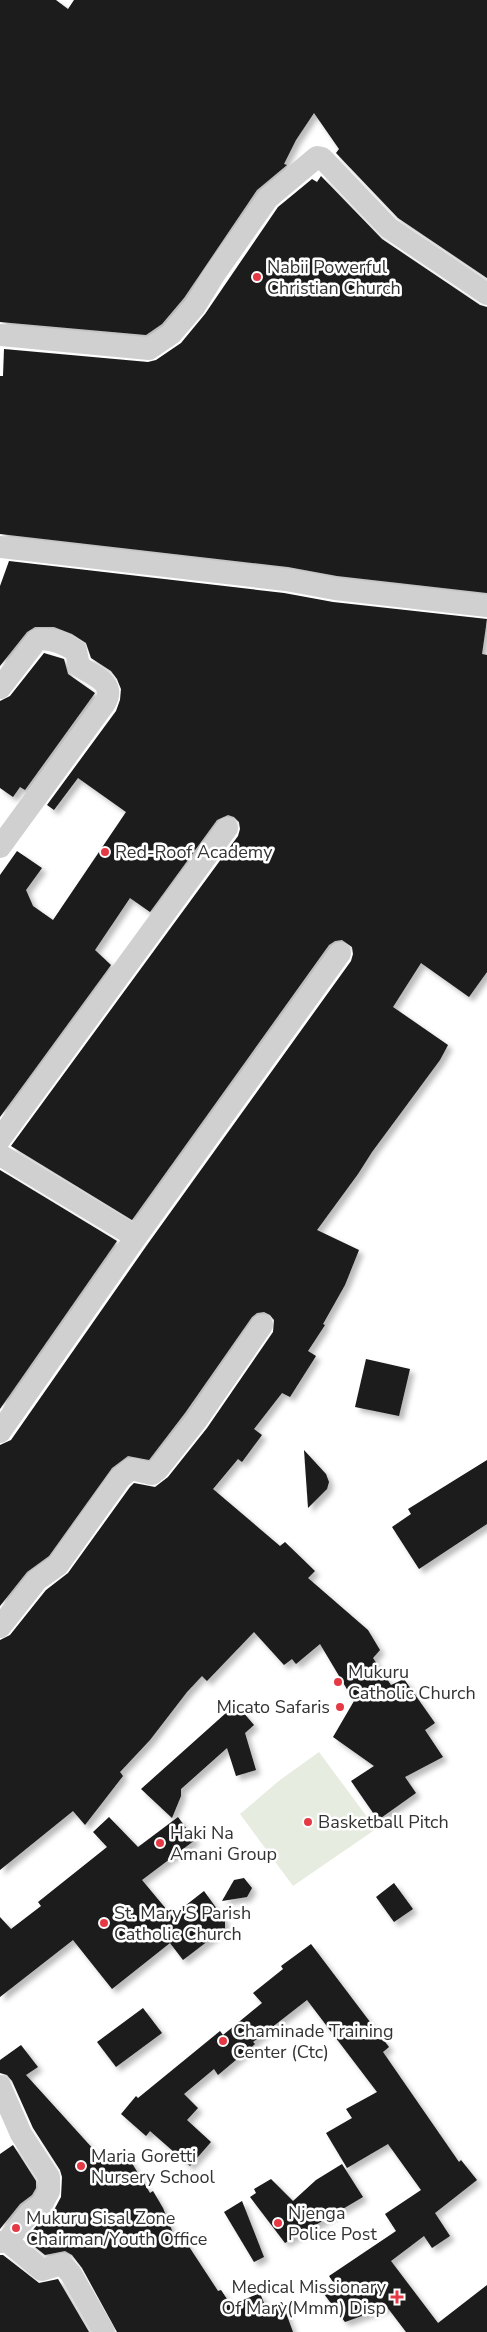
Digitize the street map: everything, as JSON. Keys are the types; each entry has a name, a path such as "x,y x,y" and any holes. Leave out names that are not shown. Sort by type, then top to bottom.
{"street":[{"path":"0,335 149,349 171,334 195,306 214,275 268,198 317,157 322,158 389,228 487,294"},
{"path":"0,547 286,580 335,589 487,606"},
{"path":"0,688 37,640 44,639 76,651 79,666 102,679 108,694 105,703 0,847"},
{"path":"0,1138 227,828"},
{"path":"0,1432 136,1237 340,953"},
{"path":"0,1155 136,1237"},
{"path":"0,1627 37,1580 58,1565 120,1478 131,1469 152,1474 158,1469 196,1421 262,1325"},
{"path":"0,2086 21,2134 49,2177 49,2191 42,2204 30,2213 4,2242 42,2270 62,2264 71,2274 104,2332"}],"shaded area":[{"name":"Basketball Pitch","path":"319,1752 376,1829 293,1886 240,1814 280,1780"}],"building":[{"path":"0,0 56,0 68,9 74,0 487,0 487,278 398,218 336,153 339,149 314,113 296,140 284,164 287,165 257,190 184,298 162,324 146,335 0,322"},
{"path":"321,176 382,239 480,305 487,307 487,593 337,576 288,567 0,534 0,376 3,376 4,349 148,362 156,360 181,343 205,314 278,207 312,179 317,182"},
{"path":"9,561 284,593 333,602 487,619 482,654 487,655 487,972 469,997 421,963 393,1007 448,1045 440,1060 317,1230 359,1250 345,1285 323,1324 325,1325 308,1351 316,1356 290,1397 282,1393 254,1429 262,1435 242,1462 238,1459 213,1489 280,1546 285,1542 315,1571 308,1578 368,1630 380,1650 373,1658 391,1685 404,1679 435,1723 425,1730 443,1757 405,1777 416,1793 378,1820 351,1781 374,1766 333,1737 354,1701 320,1644 296,1664 292,1659 284,1665 254,1632 207,1681 202,1676 187,1692 150,1740 120,1772 123,1776 85,1825 73,1811 0,1870 0,1640 10,1635 46,1590 68,1573 134,1483 155,1487 168,1477 207,1428 273,1332 274,1320 264,1312 257,1313 252,1317 185,1413 149,1460 128,1456 112,1468 49,1556 27,1572 0,1606 0,1445 11,1440 147,1245 351,961 353,954 352,947 342,940 335,941 329,945 132,1220 11,1146 238,836 240,829 239,822 234,817 228,815 217,820 150,912 130,898 95,950 111,965 0,1117 0,875 17,851 42,868 26,890 33,906 53,920 126,812 78,778 54,810 47,805 116,711 121,689 111,671 91,658 86,643 72,634 54,627 35,627 27,632 0,666 0,586"},
{"path":"44,653 64,659 68,674 95,693 25,790 20,787 13,797 0,788 0,701 10,696"},
{"path":"0,1170 117,1241 0,1409"},
{"path":"366,1359 410,1369 399,1416 355,1407"},
{"path":"304,1450 326,1474 329,1482 327,1489 308,1508"},
{"path":"487,1460 487,1524 419,1569 392,1527 411,1514 408,1509"},
{"path":"236,1704 254,1725 245,1733 256,1770 236,1776 227,1748 181,1789 181,1796 172,1818 141,1789"},
{"path":"109,1817 138,1847 178,1817 195,1840 142,1880 172,1916 204,1891 225,1920 225,1928 183,1960 170,1943 112,1989 73,1940 0,1997 0,1917 11,1929 41,1906 38,1902 107,1847 93,1832"},
{"path":"244,1878 252,1888 247,1897 222,1901 234,1880"},
{"path":"394,1883 413,1909 394,1922 376,1897"},
{"path":"311,1944 389,2047 383,2052 459,2162 461,2160 477,2180 435,2213 450,2236 432,2248 424,2236 391,2261 438,2323 487,2285 487,2332 406,2332 387,2307 345,2322 321,2290 339,2291 329,2276 396,2231 385,2214 421,2190 388,2144 347,2168 326,2133 352,2118 346,2109 377,2092 307,2000 253,2042 255,2044 218,2075 214,2069 184,2094 198,2108 187,2120 211,2142 190,2166 150,2131 146,2136 121,2114 136,2096 138,2098 220,2031 223,2035 262,2003 253,1993 283,1969 281,1966"},
{"path":"143,2008 162,2033 116,2067 97,2042"},
{"path":"21,2045 38,2067 26,2075 105,2162 124,2150 150,2193 153,2191 163,2208 177,2243 184,2239 218,2291 221,2290 231,2305 260,2293 266,2308 282,2302 293,2332 117,2332 82,2268 72,2255 65,2251 45,2255 25,2239 54,2210 61,2197 62,2177 60,2170 33,2128 12,2081 7,2075 0,2073 0,2060"},
{"path":"13,2145 36,2181 36,2188 32,2195 20,2204 0,2229 0,2154"},
{"path":"342,2164 363,2197 285,2243 250,2197 256,2193 254,2189 271,2179 293,2201 316,2180"},
{"path":"242,2201 264,2257 254,2262 224,2212"},
{"path":"0,2255 3,2255 39,2283 58,2279 89,2332 0,2332"}],"place":[{"name":"Nabii Powerful Christian Church","path":"257,277"},
{"name":"Red-Roof Academy","path":"105,852"},
{"name":"Mukuru Catholic Church","path":"338,1682"},
{"name":"Micato Safaris","path":"340,1707"},
{"name":"Basketball Pitch","path":"308,1822"},
{"name":"Haki Na Amani Group","path":"160,1843"},
{"name":"St. Mary'S Parish Catholic Church","path":"104,1923"},
{"name":"Chaminade Training Center (Ctc)","path":"223,2041"},
{"name":"Maria Goretti Nursery School","path":"81,2166"},
{"name":"Njenga Police Post","path":"278,2223"},
{"name":"Mukuru Sisal Zone Chairman/Youth Office","path":"16,2228"},
{"name":"Medical Missionary Of Mary(Mmm) Disp","path":"397,2297"}]}
